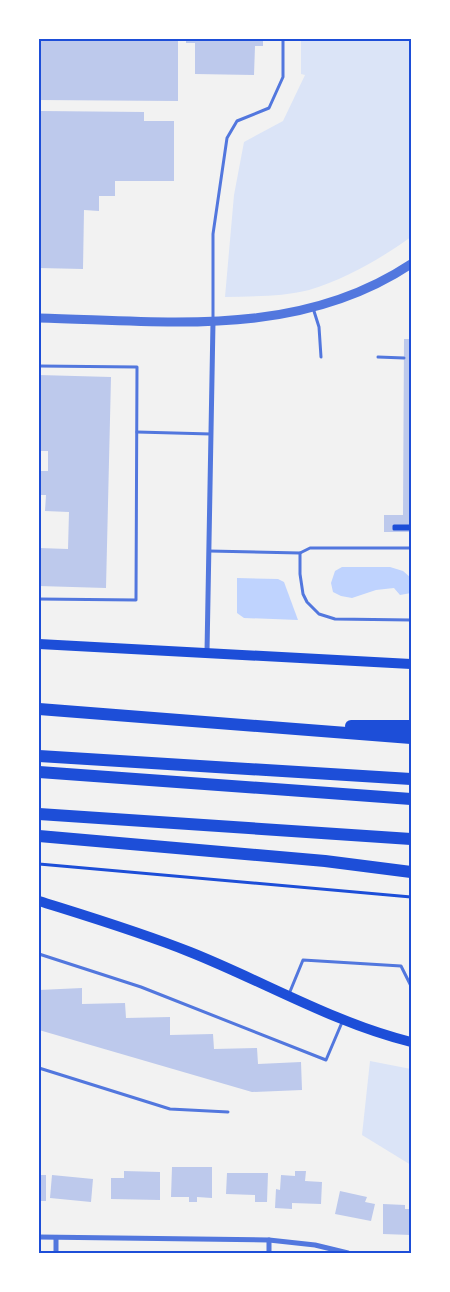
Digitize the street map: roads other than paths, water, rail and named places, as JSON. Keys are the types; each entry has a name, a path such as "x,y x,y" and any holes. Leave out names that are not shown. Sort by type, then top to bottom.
{"highway":[{"path":"39,709 411,738"},
{"path":"272,727 411,726"},
{"path":"39,756 411,779"},
{"path":"39,772 411,799"},
{"path":"39,814 411,839"},
{"path":"39,836 326,861 411,872"}],"main road":[{"path":"39,644 411,664"},
{"path":"39,901 180,948 344,1020 411,1042"}],"street":[{"path":"39,318 213,322 276,316 313,308 375,286 411,264"},
{"path":"207,652 213,322"},
{"path":"39,1237 269,1240 315,1245 348,1253"},
{"path":"56,1238 56,1253"},
{"path":"269,1240 269,1253"}],"lane":[{"path":"213,322 213,234 227,138 236,122 269,108 283,77 283,39"},
{"path":"313,308 318,326 321,357"},
{"path":"378,357 404,358"},
{"path":"39,366 137,367 136,600 39,599"},
{"path":"137,432 212,434"},
{"path":"208,551 300,554 310,548 411,548"},
{"path":"300,554 303,594 307,602 319,614 335,619 411,620"},
{"path":"39,954 141,987 326,1060 344,1020"},
{"path":"288,995 303,960 400,966 411,986"},
{"path":"39,1068 170,1109 228,1112"}],"water":[{"path":"342,567 390,567 403,571 411,578 411,593 400,595 394,588 376,590 352,598 341,596 333,592 331,583 335,571"},
{"path":"237,578 278,579 284,582 298,620 244,618 237,613"}]}
